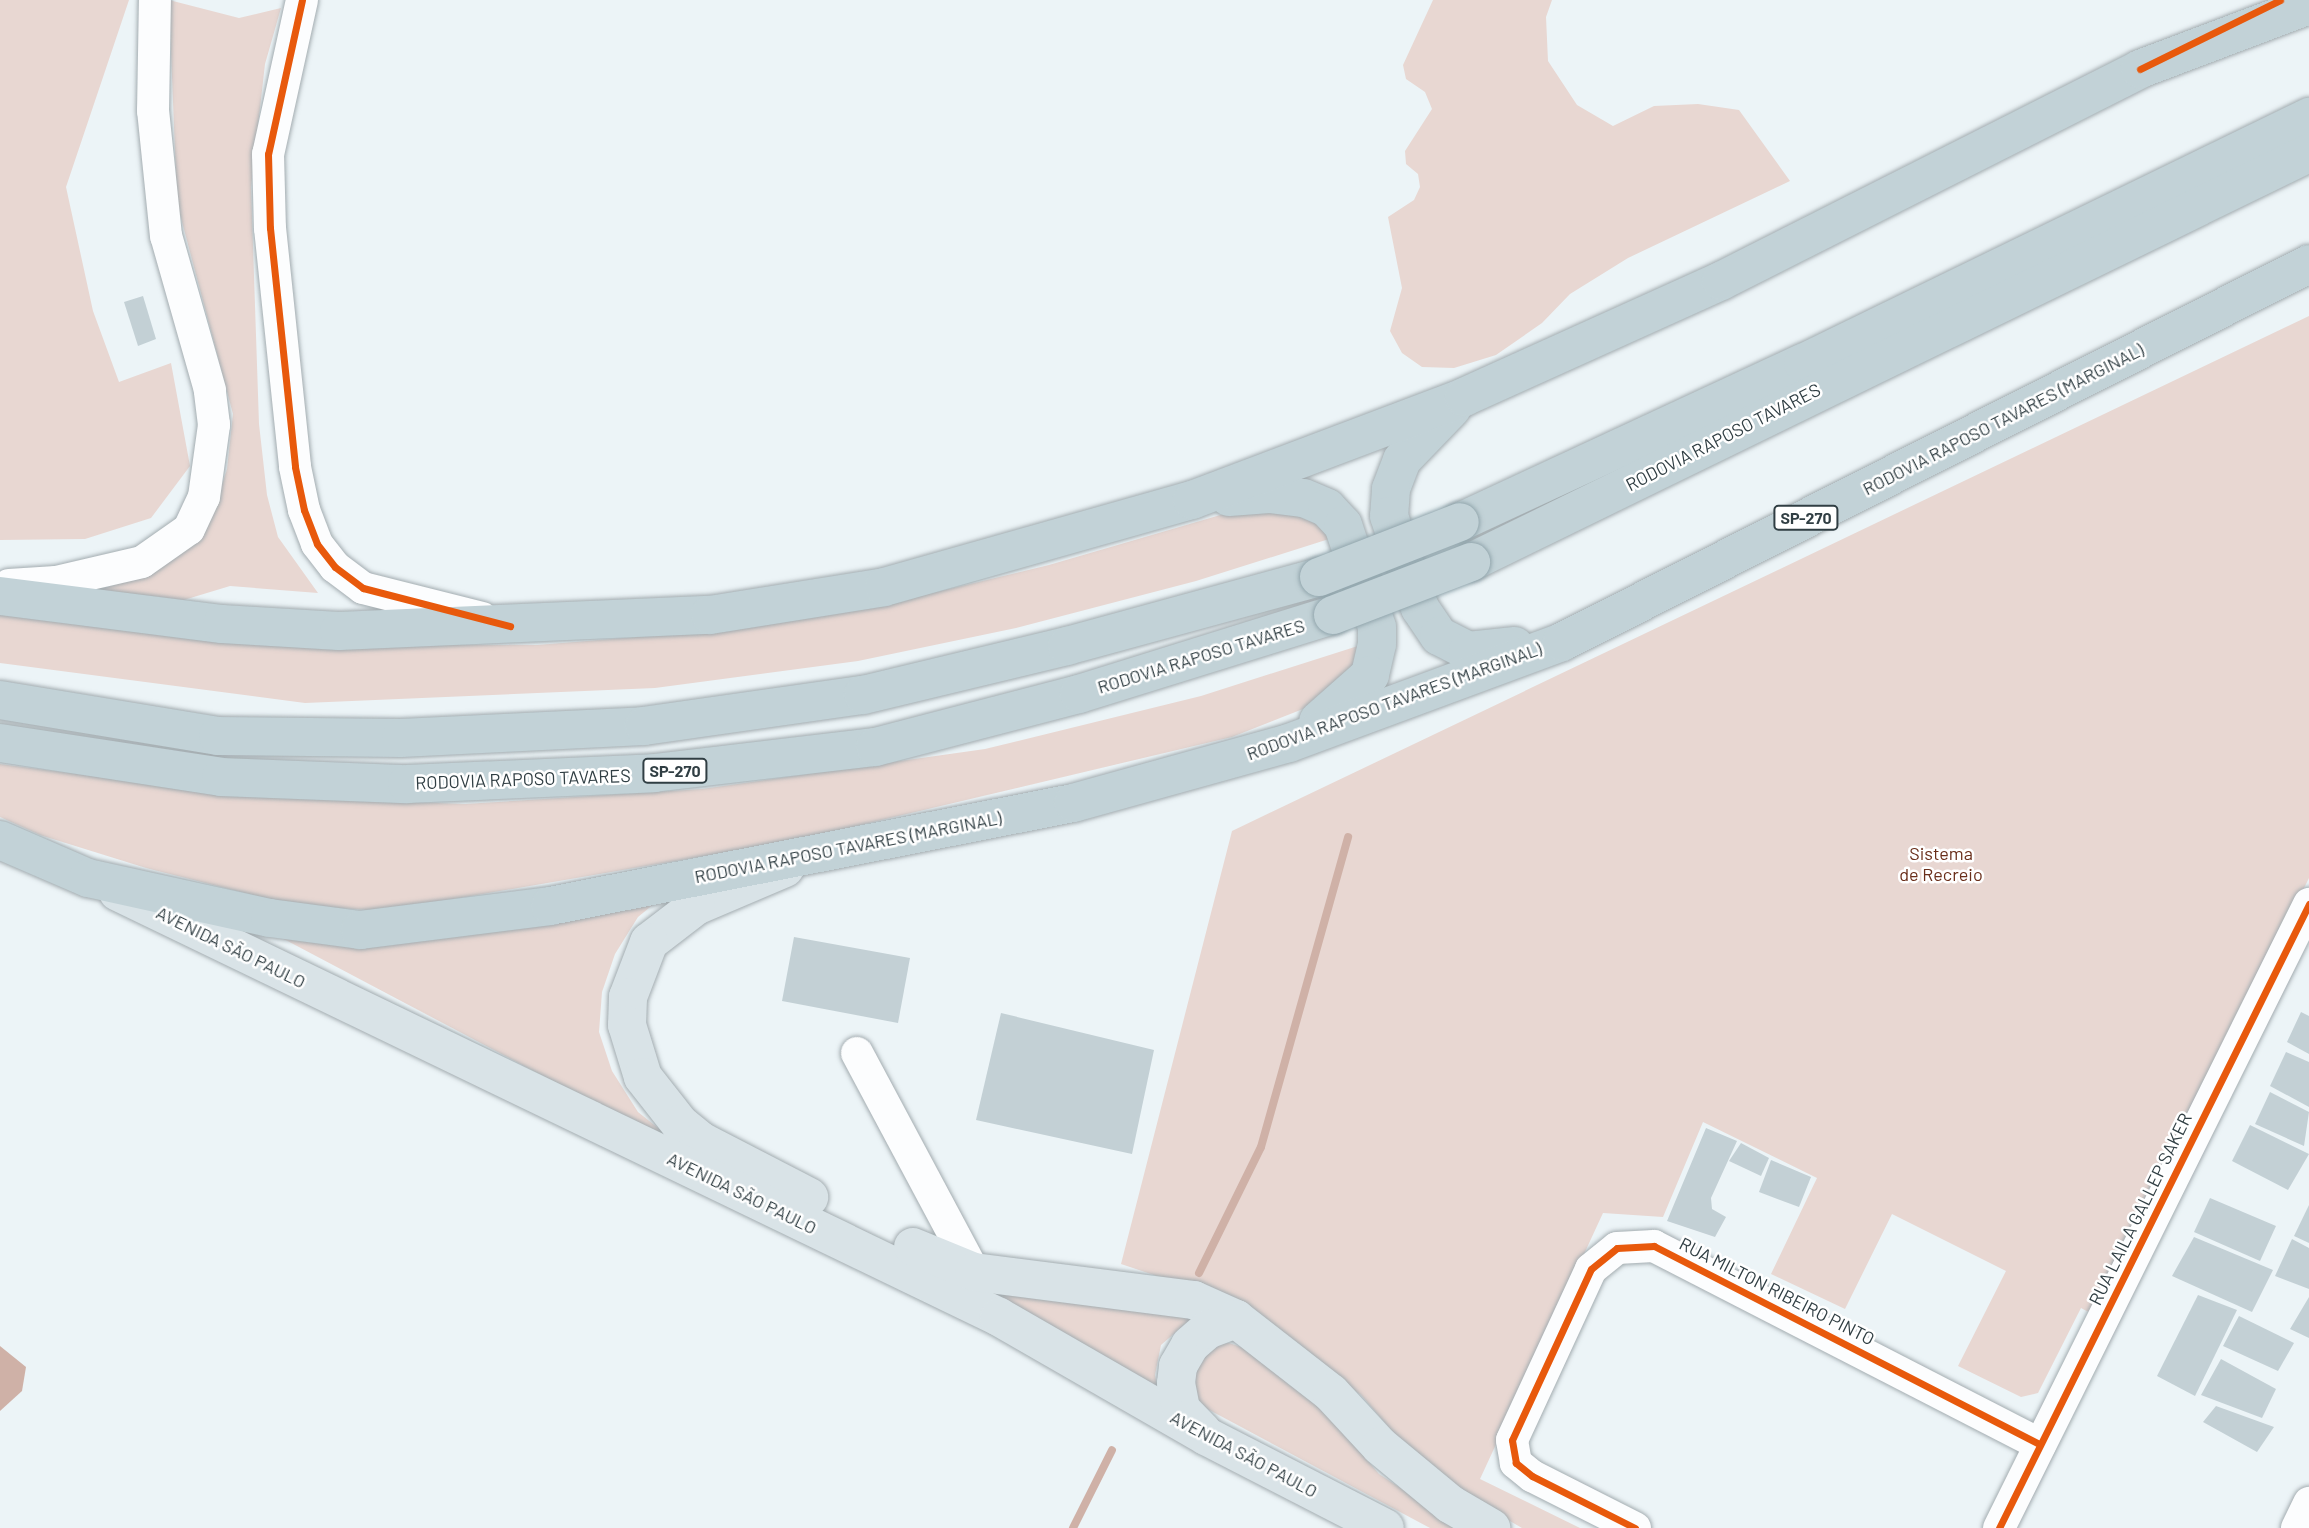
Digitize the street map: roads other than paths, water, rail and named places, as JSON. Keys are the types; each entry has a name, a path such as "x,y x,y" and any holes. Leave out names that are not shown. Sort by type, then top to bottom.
{"highway":[{"path":"0,596 222,624 339,631 510,626 710,615 884,587 1192,500 1464,397 1721,281 2140,69 2309,5"},
{"name":"RODOVIA RAPOSO TAVARES","path":"0,701 218,736 401,738 643,726 863,695 1067,646 1319,577 1460,523 1803,363 2309,117"},
{"name":"RODOVIA RAPOSO TAVARES","path":"0,743 221,777 407,784 654,773 875,747 1079,694 1333,615 1471,562 1814,391 2309,153"},
{"name":"RODOVIA RAPOSO TAVARES (MARGINAL)","path":"0,840 88,878 270,918 360,930 550,906 1073,803 1289,743 1562,642 2309,264"},
{"path":"1464,397 1402,460 1391,489 1389,516 1420,608 1439,636 1468,652 1562,642"},
{"path":"1192,500 1269,494 1304,498 1327,508 1343,525 1377,627 1370,675 1354,694 1289,743"}],"main road":[{"name":"AVENIDA SÃO PAULO","path":"816,854 696,906 649,942 628,997 627,1025 633,1052 660,1102 701,1141 835,1211 974,1272 1194,1300 1237,1319 1332,1393 1380,1446 1450,1504 1491,1528"},
{"name":"AVENIDA SÃO PAULO","path":"88,878 999,1317 1206,1436 1385,1528"},
{"path":"1206,1436 1181,1409 1176,1383 1178,1366 1190,1345 1207,1331 1237,1319"}],"street":[{"path":"0,585 56,583 142,562 189,529 204,497 214,425 210,390 164,223 153,111 155,0"},
{"path":"302,0 268,154 270,228 295,467 304,510 323,552 363,588 510,626"},
{"path":"2140,69 2280,0"},
{"name":"RUA LAILA GALLEP SAKER","path":"1999,1528 2309,904"},
{"path":"857,1053 974,1272"},
{"name":"RUA MILTON RIBEIRO PINTO","path":"1635,1528 1532,1476 1516,1464 1512,1440 1591,1269 1617,1248 1654,1246 2040,1444"},
{"path":"2297,1528 2309,1503"}],"waterway":[{"path":"1199,1273 1261,1147 1348,837"},
{"path":"1073,1528 1112,1450"}],"park label":[{"name":"Sistema de Recreio","path":"1941,864"}]}
